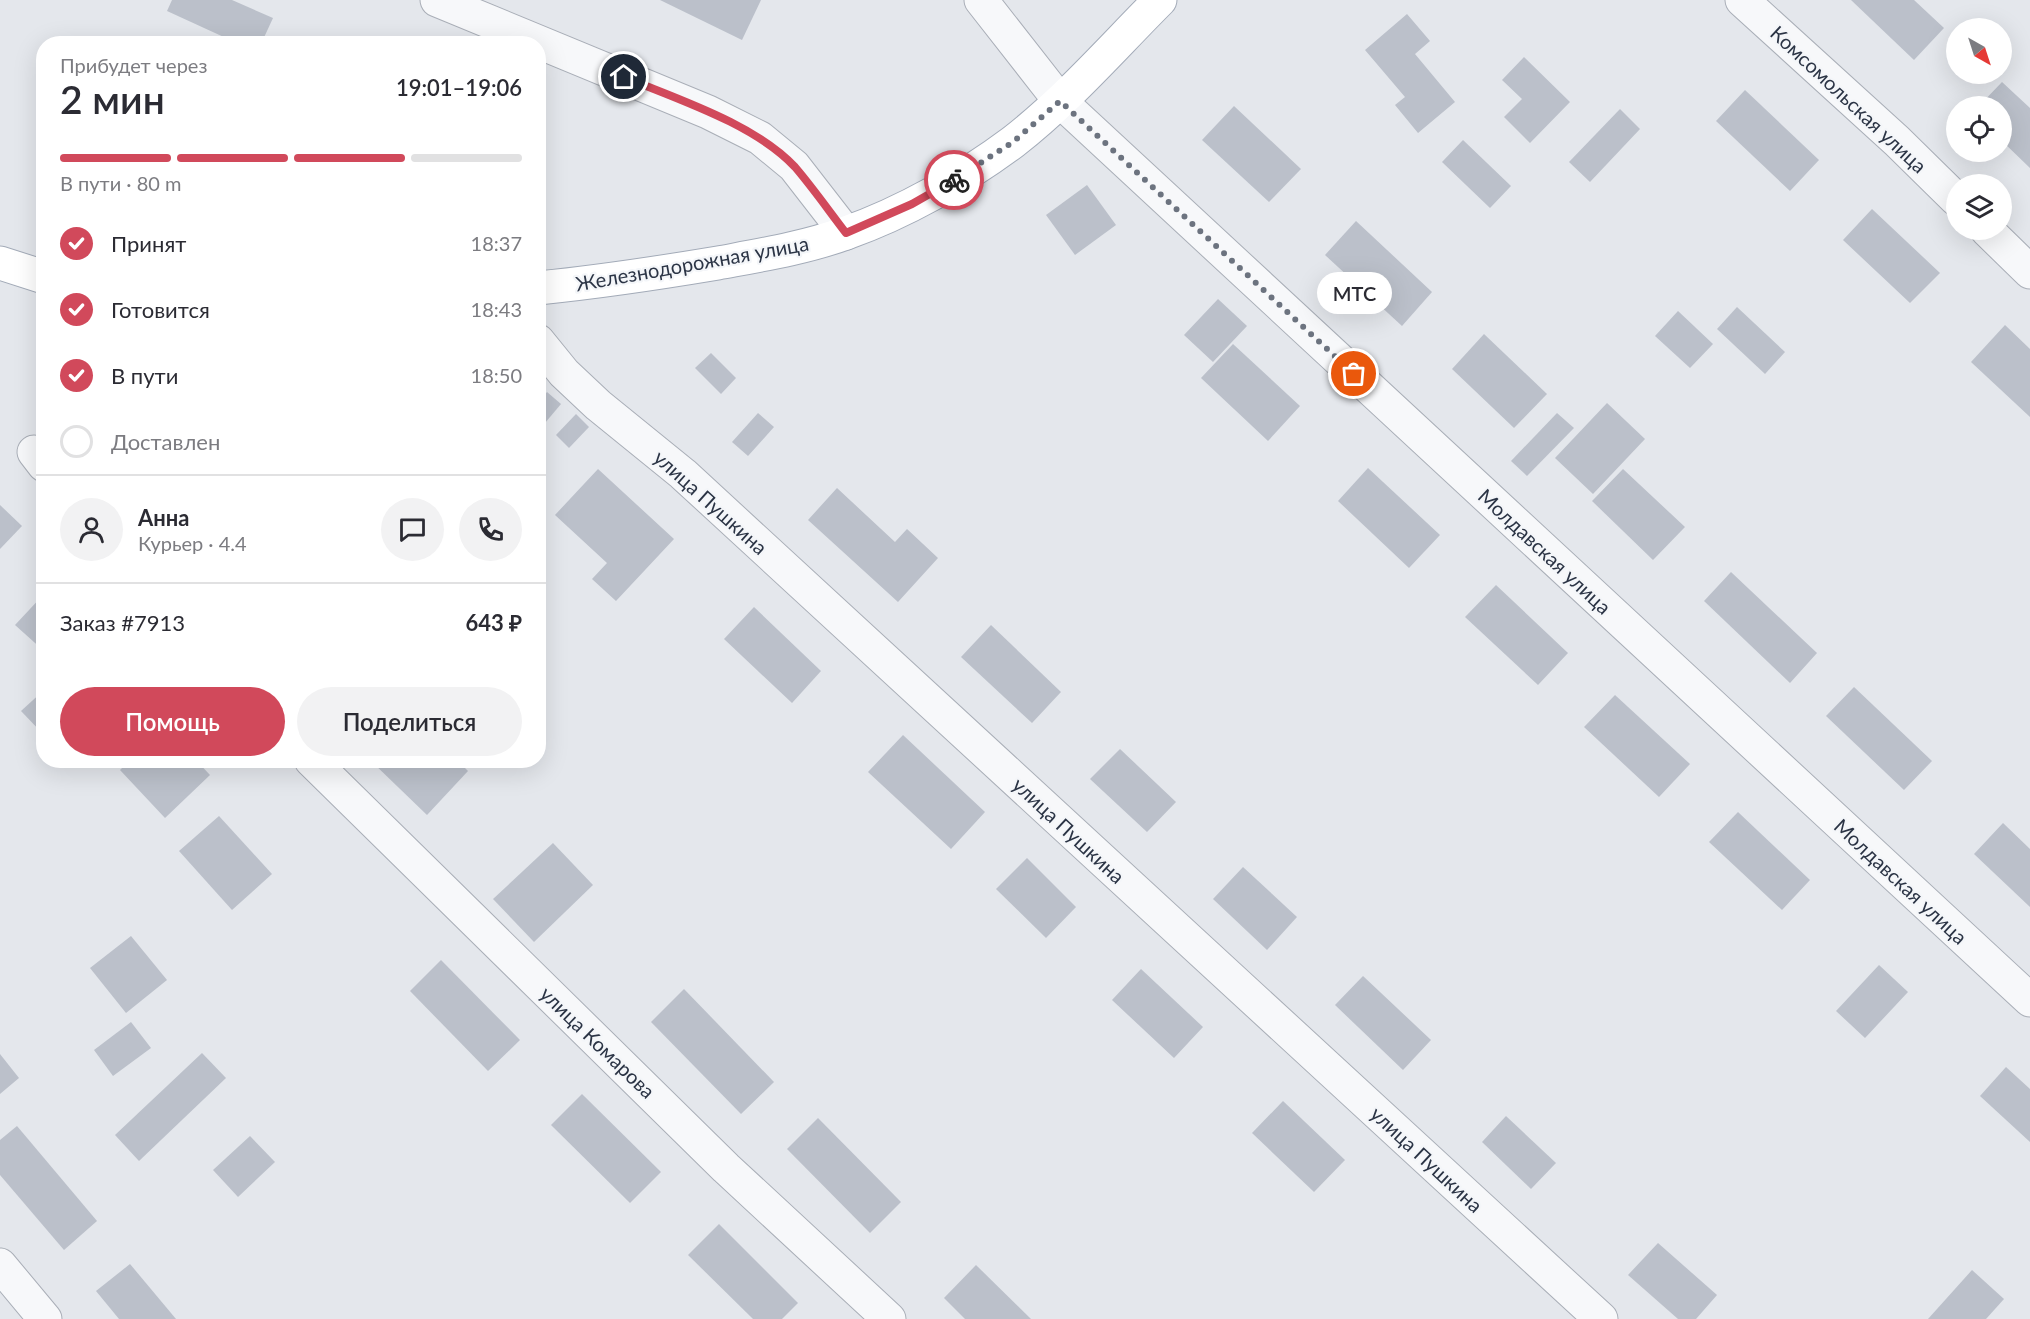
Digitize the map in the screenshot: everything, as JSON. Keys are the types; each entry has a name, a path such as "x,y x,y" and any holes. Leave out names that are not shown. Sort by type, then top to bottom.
{"main road":[{"name":"Железнодорожная улица","path":"546,287 664,272 766,254 846,233 912,204 1013,142 1060,101 1160,0"},
{"path":"0,263 36,274"}],"street":[{"path":"437,0 524,36"},
{"name":"Молдавская улица","path":"981,0 1060,101 2030,1000"},
{"name":"Комсомольская улица","path":"1742,0 1897,141 1946,189"},
{"path":"546,45 708,112 760,138 794,166 846,233"},
{"path":"1997,240 2030,272"},
{"name":"улица Пушкина","path":"546,351 564,373 598,405 683,474 1601,1319"},
{"name":"улица Комарова","path":"319,768 718,1160 889,1319"},
{"path":"0,1265 45,1319"}],"building":[{"path":"172,0 232,0 273,18 265,36 222,36 167,11"},
{"path":"660,0 761,0 742,40"},
{"path":"1851,0 1914,0 1944,28 1914,60"},
{"path":"1407,14 1430,41 1415,54 1455,102 1418,133 1395,105 1405,97 1365,50"},
{"path":"1524,57 1570,102 1530,143 1504,117 1522,99 1502,80"},
{"path":"2000,84 2004,84 2030,108 2030,168 2012,151 2012,96 1989,96"},
{"path":"1745,90 1819,160 1790,191 1716,121"},
{"path":"1234,106 1301,169 1269,202 1202,140"},
{"path":"1620,109 1640,129 1590,182 1569,162"},
{"path":"1463,140 1511,186 1490,208 1442,162"},
{"path":"1087,185 1116,225 1075,255 1046,215"},
{"path":"1872,209 1940,273 1910,303 1843,240"},
{"path":"1356,221 1432,292 1402,326 1325,255"},
{"path":"1218,299 1247,326 1213,362 1184,335"},
{"path":"1737,307 1785,352 1765,374 1717,329"},
{"path":"1678,311 1713,344 1690,368 1655,336"},
{"path":"2005,325 2030,349 2030,417 1971,362"},
{"path":"1484,334 1547,394 1514,428 1452,369"},
{"path":"1233,344 1300,406 1268,441 1201,378"},
{"path":"711,353 736,378 721,394 695,368"},
{"path":"546,393 561,404 546,422"},
{"path":"1607,403 1645,439 1593,494 1555,458"},
{"path":"758,413 774,427 748,456 732,442"},
{"path":"1557,413 1574,428 1527,476 1511,461"},
{"path":"576,414 589,427 569,448 556,435"},
{"path":"1368,468 1440,535 1409,568 1338,501"},
{"path":"598,469 674,539 616,601 592,579 607,563 555,515"},
{"path":"1623,469 1685,527 1653,560 1592,501"},
{"path":"837,488 895,542 907,529 938,558 898,602 808,520"},
{"path":"0,505 22,526 0,549"},
{"path":"1731,572 1817,653 1790,683 1704,601"},
{"path":"1496,585 1568,653 1538,685 1465,617"},
{"path":"36,603 36,644 15,625"},
{"path":"754,607 821,671 792,703 724,639"},
{"path":"991,625 1061,692 1032,723 961,657"},
{"path":"1854,687 1932,761 1904,790 1826,716"},
{"path":"1615,695 1690,764 1659,797 1584,727"},
{"path":"36,697 36,727 21,711"},
{"path":"903,735 985,812 951,849 868,772"},
{"path":"1120,749 1176,802 1147,832 1090,779"},
{"path":"122,768 203,768 210,775 165,818 120,770"},
{"path":"378,768 465,768 468,771 427,815"},
{"path":"1738,812 1810,880 1782,910 1709,842"},
{"path":"219,816 272,874 232,910 179,851"},
{"path":"2003,823 2030,849 2030,907 1974,854"},
{"path":"553,843 593,885 534,942 493,899"},
{"path":"1027,858 1076,907 1046,938 996,889"},
{"path":"1243,867 1297,917 1267,950 1213,899"},
{"path":"131,936 167,980 126,1013 90,968"},
{"path":"441,960 520,1040 488,1071 410,991"},
{"path":"1879,965 1908,992 1865,1038 1836,1011"},
{"path":"1141,969 1203,1027 1174,1058 1112,1000"},
{"path":"1363,976 1431,1040 1403,1070 1335,1005"},
{"path":"684,989 774,1082 741,1114 651,1022"},
{"path":"131,1022 151,1048 113,1076 94,1050"},
{"path":"202,1053 226,1078 139,1161 115,1135"},
{"path":"0,1054 19,1078 0,1094"},
{"path":"2006,1067 2030,1089 2030,1142 1980,1096"},
{"path":"582,1094 661,1172 630,1203 551,1125"},
{"path":"1283,1101 1345,1160 1314,1192 1252,1133"},
{"path":"1506,1116 1556,1163 1531,1189 1482,1142"},
{"path":"818,1118 901,1202 870,1233 787,1149"},
{"path":"17,1126 97,1221 64,1250 0,1175 0,1140"},
{"path":"250,1136 275,1162 238,1197 213,1170"},
{"path":"719,1224 798,1303 782,1319 753,1319 688,1255"},
{"path":"1658,1243 1717,1295 1696,1319 1678,1319 1628,1275"},
{"path":"130,1264 176,1319 119,1319 96,1291"},
{"path":"976,1265 1031,1319 965,1319 944,1298"},
{"path":"1972,1270 2004,1299 1986,1319 1928,1319"}],"way so far":[{"path":"954,180 1013,142 1060,101 1354,374"}],"place":[{"name":"МТС","path":"1354,374"}],"route":[{"path":"624,77 708,112 760,138 794,166 846,233 912,204 954,180"}]}
